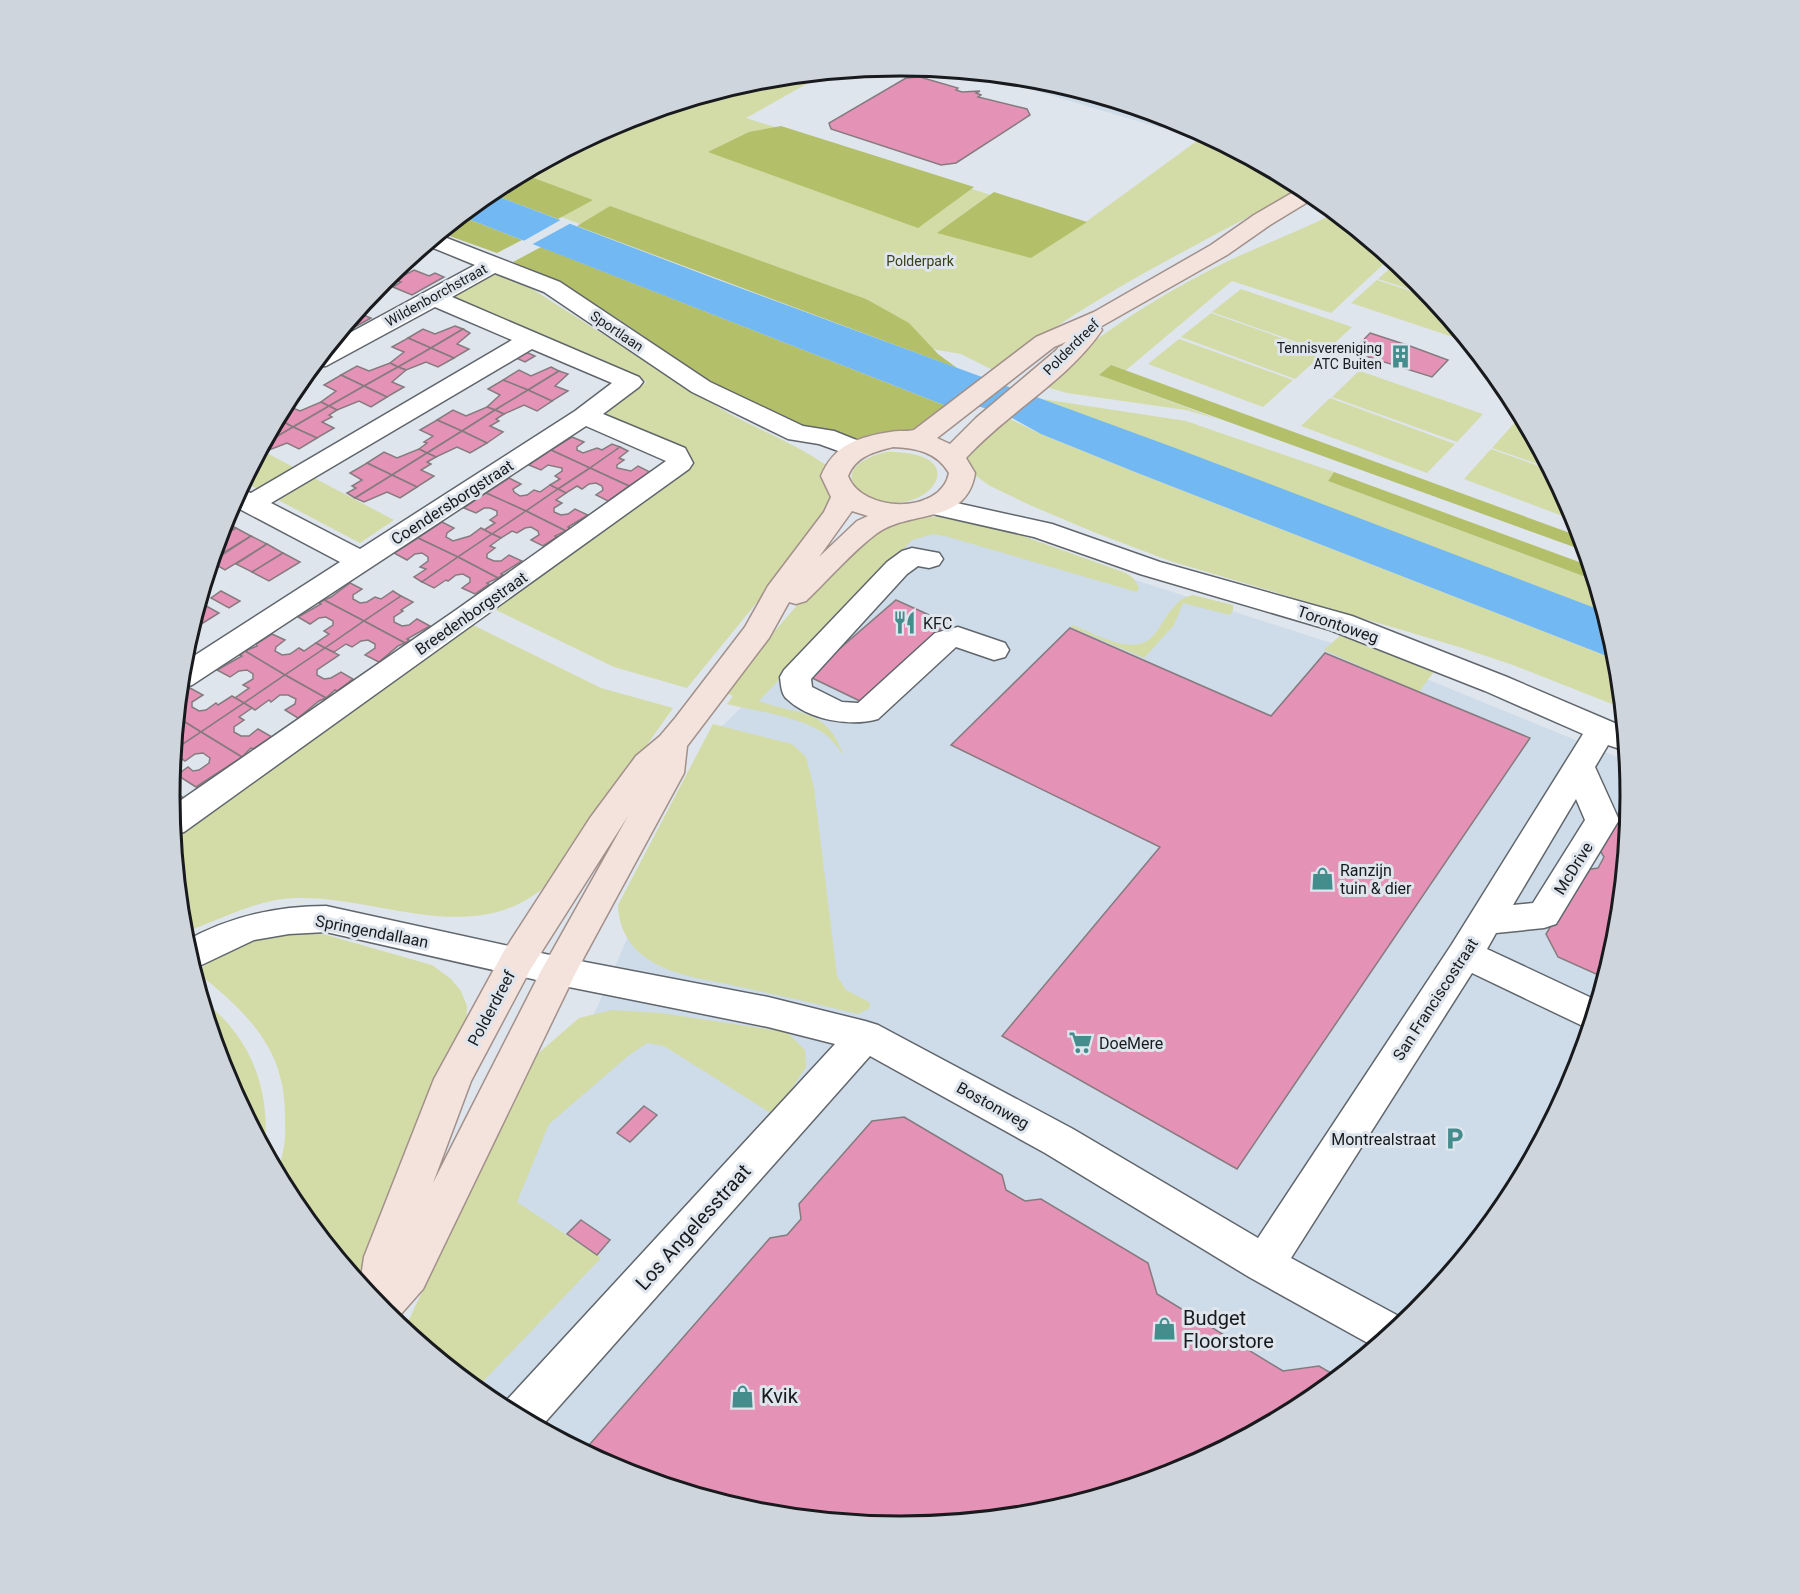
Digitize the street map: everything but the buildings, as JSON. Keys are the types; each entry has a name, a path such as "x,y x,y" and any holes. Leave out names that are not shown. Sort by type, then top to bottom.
{"main road":[{"path":"1102,317 1219,250 1281,230 1310,205"},
{"name":"Polderdreef","path":"911,439 923,436 938,426 1045,342 1102,317"},
{"name":"Polderdreef","path":"961,459 1044,373 1082,340 1102,317"},
{"path":"911,439 943,449 961,459 956,493 948,500 916,512 897,514 867,509 844,498 836,487 834,476 846,457 872,443 911,439"},
{"name":"Polderdreef","path":"758,631 783,586 837,513 844,498"},
{"name":"Polderdreef","path":"380,1295 385,1257 453,1079 517,961 602,827 647,764 679,734 758,631 867,527 897,514"},
{"name":"Polderdreef","path":"386,1300 408,1276 559,971 668,773 679,734"}],"street":[{"name":"Sportlaan","path":"440,243 552,287 701,387 796,433 814,451 846,457"},
{"name":"Wildenborchstraat","path":"338,347 434,298 493,264"},
{"name":"Coendersborgstraat","path":"191,671 584,416 630,382 434,298"},
{"path":"244,500 530,340"},
{"name":"Breedenborgstraat","path":"181,817 466,617 680,463 676,454 584,416"},
{"name":"Torontoweg","path":"961,459 969,489 1042,530"},
{"path":"244,500 361,561"},
{"name":"Torontoweg","path":"934,506 1042,530 1150,568 1341,623 1496,684 1613,736"},
{"path":"929,559 912,557 897,568 795,677 798,692 827,708 853,715 867,712 932,653 989,656"},
{"name":"San Franciscostraat","path":"1264,1264 1465,954 1579,767 1613,736"},
{"name":"McDrive","path":"1485,921 1544,915 1602,820 1579,767"},
{"name":"Springendallaan","path":"197,951 242,929 301,918 337,921 559,971"},
{"path":"1465,954 1586,1013"},
{"name":"Bostonweg","path":"559,971 768,1012 865,1036 1059,1141 1264,1264 1383,1330"},
{"name":"Los Angelesstraat","path":"526,1411 865,1036"}],"shaded area":[{"path":"1025,88 1086,101 1163,126 1161,128"},
{"name":"DoeMere","path":"937,516 1365,654 1618,757 1620,796 1614,890 1606,937 1582,1028 1546,1115 1524,1157 1499,1197 1441,1271 1409,1306 1338,1368 1260,1420 1218,1442 1176,1462 1086,1492 1040,1503 947,1515 853,1515 806,1510 760,1503 669,1478 624,1462 540,1420 462,1368 421,1334 596,1010 718,730 820,631 888,558"}],"green space":[{"name":"Polderpark","path":"809,83 746,118 1083,224 1197,141 1260,173 1293,193 1106,295 1031,344 995,371 961,354 897,343 504,196 540,173 624,131 714,101 760,90"},
{"path":"781,126 974,187 918,228 708,152 749,132"},
{"path":"533,178 593,200 558,219 501,197"},
{"path":"994,192 1087,222 1031,258 937,233"},
{"path":"610,206 866,299 909,323 938,354 957,368 577,226"},
{"path":"1327,217 1384,264 1331,313 1232,281 1125,371 1111,365 1100,375 1217,419 1186,410 1067,393 1039,385 1101,336 1168,293 1229,261"},
{"path":"470,219 522,240 497,253 449,236"},
{"path":"541,247 949,407 913,429 876,438 843,437 782,418 750,404 690,368 571,290 513,262"},
{"path":"1390,269 1412,290 1378,279"},
{"path":"495,274 532,289 718,407 826,465 826,487 832,496 820,525 687,688 614,667 492,608 634,510 682,473 690,464 690,455 685,450 601,414 647,382 450,299"},
{"path":"1377,280 1414,292 1454,337 1351,303"},
{"path":"1241,289 1352,327 1325,352 1212,312"},
{"path":"1211,313 1324,353 1295,379 1181,337"},
{"path":"1179,339 1293,380 1263,407 1148,364"},
{"path":"1111,365 1570,533 1575,547 1099,375"},
{"path":"1360,370 1483,414 1457,442 1332,397"},
{"path":"1330,398 1455,444 1427,473 1301,426"},
{"path":"1042,399 1186,421 1334,472 1328,481 1585,577 1594,608"},
{"path":"1004,416 1041,434 1135,472 1606,656 1614,705 1513,665 1459,647 1170,561 1096,533 990,486 976,476 966,459 969,447"},
{"path":"1515,422 1539,464 1492,448"},
{"path":"1491,449 1540,466 1563,516 1464,479"},
{"path":"887,452 916,455 932,463 937,474 933,485 922,495 906,502 886,502 865,494 856,487 852,480 852,473 856,467 870,457"},
{"path":"267,453 394,520 360,543 251,486"},
{"path":"1334,472 1581,563 1585,577 1328,481"},
{"path":"948,515 981,521 1126,573 1139,587 1137,592 933,534 912,540 759,701 799,712 820,721 837,740 844,756 828,737 812,726 789,718 727,704 733,696 726,693 760,648 800,602 878,530 901,521"},
{"path":"1193,595 1233,605 1233,610 1230,615 1183,603 1174,625 1144,658 1071,627 1073,625 1113,642 1134,645 1144,643 1154,635 1176,604"},
{"path":"469,623 601,688 673,708 554,878 521,903 490,914 459,917 426,915 327,899 295,898 255,905 193,929 186,890 181,826"},
{"path":"1342,634 1438,666 1419,692 1324,650"},
{"path":"713,724 792,744 806,757 814,788 837,976 846,990 869,1002 870,1008 858,1014 695,978 656,964 640,953 628,940 621,924 618,905"},
{"path":"309,930 432,965 451,979 461,991 467,1006 466,1027 418,1140 365,1277 329,1235 301,1197 280,1163 285,1136 284,1093 279,1071 271,1052 247,1018 204,978 201,968 211,960 255,937"},
{"path":"212,1008 234,1031 254,1066 260,1085 266,1137 235,1072"},
{"path":"612,1010 661,1013 787,1032 805,1050 806,1067 774,1115 664,1046 647,1043 628,1056 549,1124 517,1202 601,1258 482,1382 408,1322 533,1058 579,1018"}],"water":[{"path":"501,197 1178,449 1594,608 1606,656 1135,472 1041,434 1012,418 981,407 949,407 470,219"}],"pier":[{"path":"564,218 573,222 529,246 520,243"}],"place":[{"name":"Tennisvereniging ATC Buiten","path":"1400,356"},
{"name":"KFC","path":"905,623"},
{"name":"Ranzijn tuin & dier","path":"1322,879"},
{"name":"DoeMere","path":"1081,1043"},
{"name":"Montrealstraat","path":"1454,1139"},
{"name":"Budget Floorstore","path":"1165,1329"},
{"name":"Kvik","path":"743,1396"}]}
